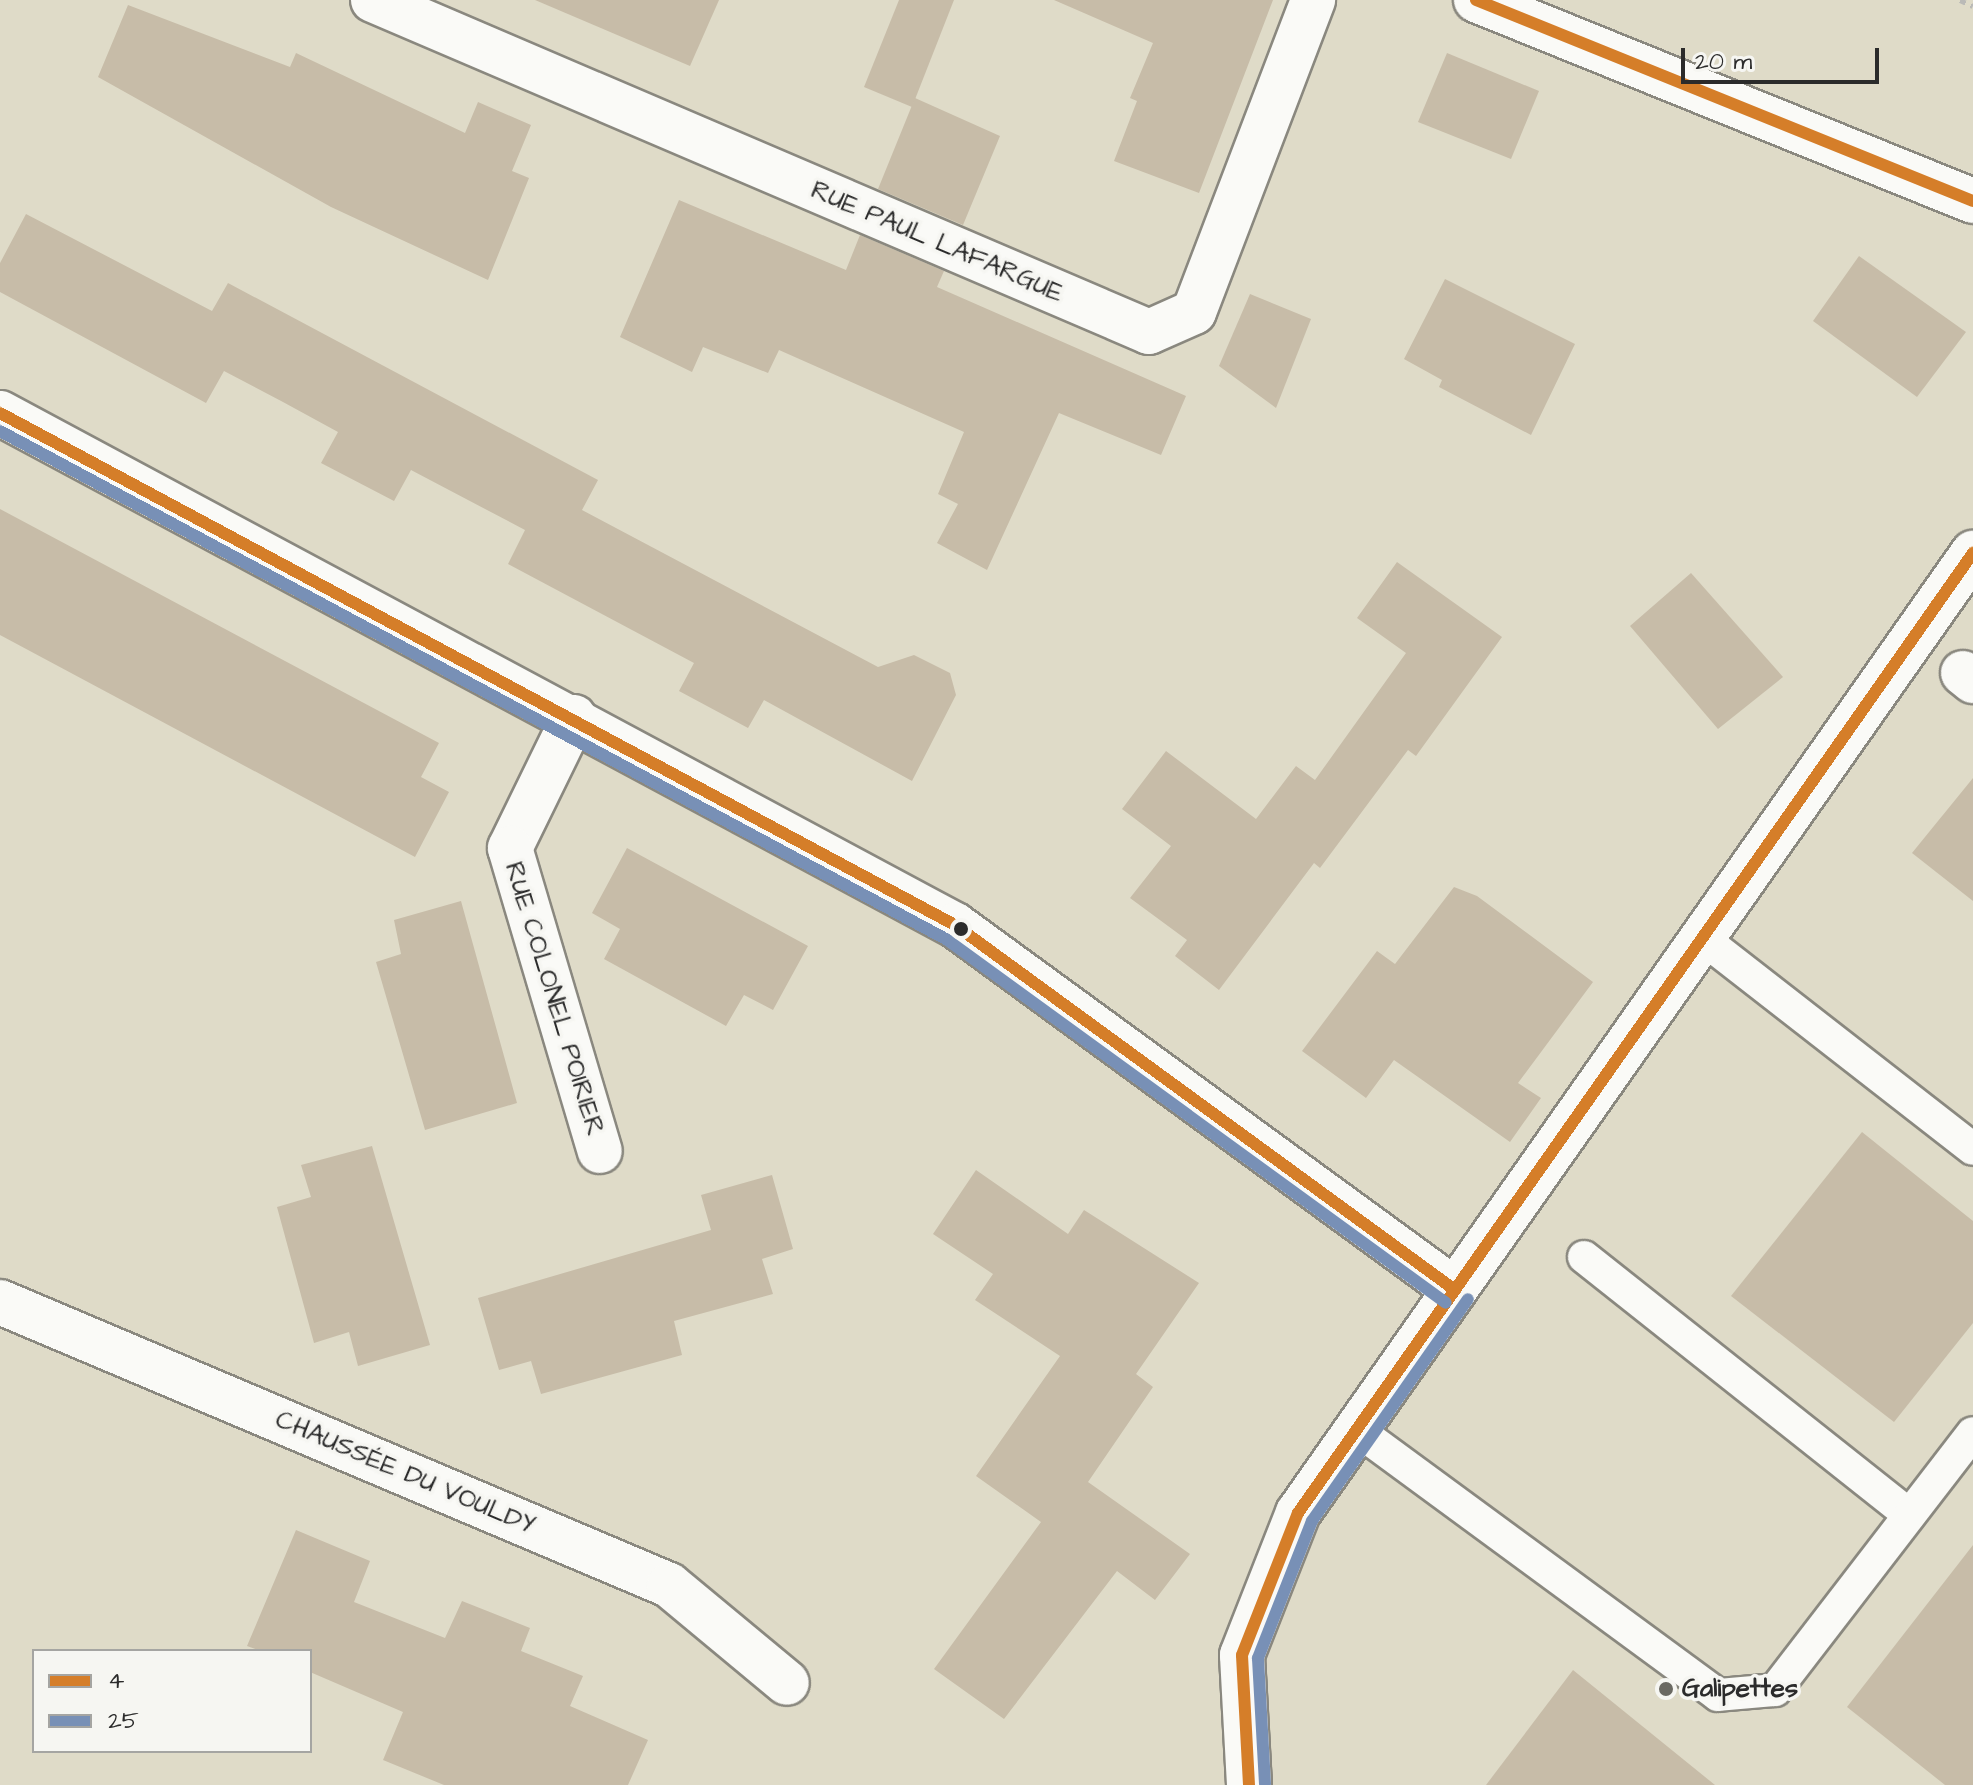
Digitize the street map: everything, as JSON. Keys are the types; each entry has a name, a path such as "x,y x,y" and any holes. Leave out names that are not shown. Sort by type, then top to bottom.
{"street":[{"name":"RUE PAUL LAFARGUE","path":"373,0 1149,332 1194,312 1313,0"},
{"path":"1476,0 1973,201"},
{"path":"0,413 574,717 955,925 1455,1290"},
{"path":"1249,1785 1242,1655 1298,1513 1973,553"},
{"name":"RUE COLONEL POIRIER","path":"574,717 510,848 600,1151"},
{"name":"CHAUSSÉE DU VOULDY","path":"0,1302 669,1585 787,1683"}],"lane":[{"path":"1702,938 1973,1149"},
{"path":"1584,1257 1909,1515"},
{"path":"1356,1429 1718,1695 1775,1690 1973,1433"}],"path":[{"path":"1960,0 1973,6"}],"building":[{"path":"535,0 719,0 690,66"},
{"path":"899,0 954,0 912,107 864,87"},
{"path":"1054,0 1273,0 1199,193 1114,161 1137,101 1130,98 1153,43"},
{"path":"128,5 290,67 296,53 465,133 478,102 531,125 512,171 529,178 488,280 331,207 98,77"},
{"path":"1447,53 1539,91 1511,159 1418,122"},
{"path":"915,98 1000,136 963,225 878,189"},
{"path":"679,200 846,270 860,235 944,271 937,287 1186,396 1161,455 1059,413 987,570 937,543 958,504 938,494 964,432 779,350 768,373 703,347 692,372 620,337"},
{"path":"26,214 212,311 228,283 598,480 582,510 878,667 914,655 950,673 956,695 912,781 764,700 748,728 679,691 694,663 508,564 525,530 411,470 394,501 321,463 338,432 283,402 224,371 206,403 0,292 0,263"},
{"path":"1859,256 1966,332 1917,397 1813,321"},
{"path":"1445,279 1575,344 1531,435 1439,387 1442,380 1404,359"},
{"path":"1250,294 1311,319 1276,408 1219,366"},
{"path":"0,509 439,743 421,777 449,792 415,857 0,635"},
{"path":"1397,562 1502,637 1416,756 1408,750 1320,868 1314,863 1219,990 1175,956 1187,940 1130,898 1171,846 1122,809 1166,751 1256,819 1296,766 1315,780 1406,653 1357,618"},
{"path":"1691,573 1783,677 1718,729 1630,626"},
{"path":"1973,778 1973,901 1912,853"},
{"path":"627,848 808,946 773,1010 744,995 726,1026 604,959 620,929 592,913"},
{"path":"1454,887 1477,896 1593,982 1518,1083 1541,1098 1510,1142 1394,1060 1366,1098 1302,1051 1377,951 1395,964"},
{"path":"461,901 517,1103 425,1130 376,962 401,954 394,920"},
{"path":"1862,1132 1973,1221 1973,1323 1894,1422 1731,1296"},
{"path":"372,1146 430,1345 358,1366 349,1332 314,1343 277,1207 311,1197 301,1165"},
{"path":"976,1170 1068,1234 1084,1210 1199,1283 1136,1374 1153,1387 1088,1482 1190,1554 1155,1600 1117,1571 1004,1719 934,1669 1041,1522 976,1476 1060,1356 975,1300 993,1274 933,1234"},
{"path":"772,1175 793,1249 762,1259 773,1294 674,1321 682,1355 541,1394 531,1361 499,1370 478,1298 711,1230 701,1195"},
{"path":"296,1530 370,1561 354,1602 445,1638 462,1601 530,1628 521,1651 583,1676 570,1706 648,1740 628,1785 444,1785 383,1760 403,1712 312,1673 312,1649 255,1649 247,1646"},
{"path":"1973,1545 1973,1785 1945,1785 1847,1707"},
{"path":"1573,1670 1715,1785 1486,1785"}],"transit line":[{"name":"4","path":"1476,0 1973,201"},
{"name":"4","path":"0,413 955,925 1455,1290"},
{"name":"25","path":"0,431 946,939 1446,1303"},
{"name":"4","path":"1249,1785 1242,1655 1298,1513 1973,553"},
{"name":"25","path":"1265,1784 1258,1658 1312,1521 1468,1299"}],"place":[{"name":"Galipettes","path":"1666,1689"}]}
